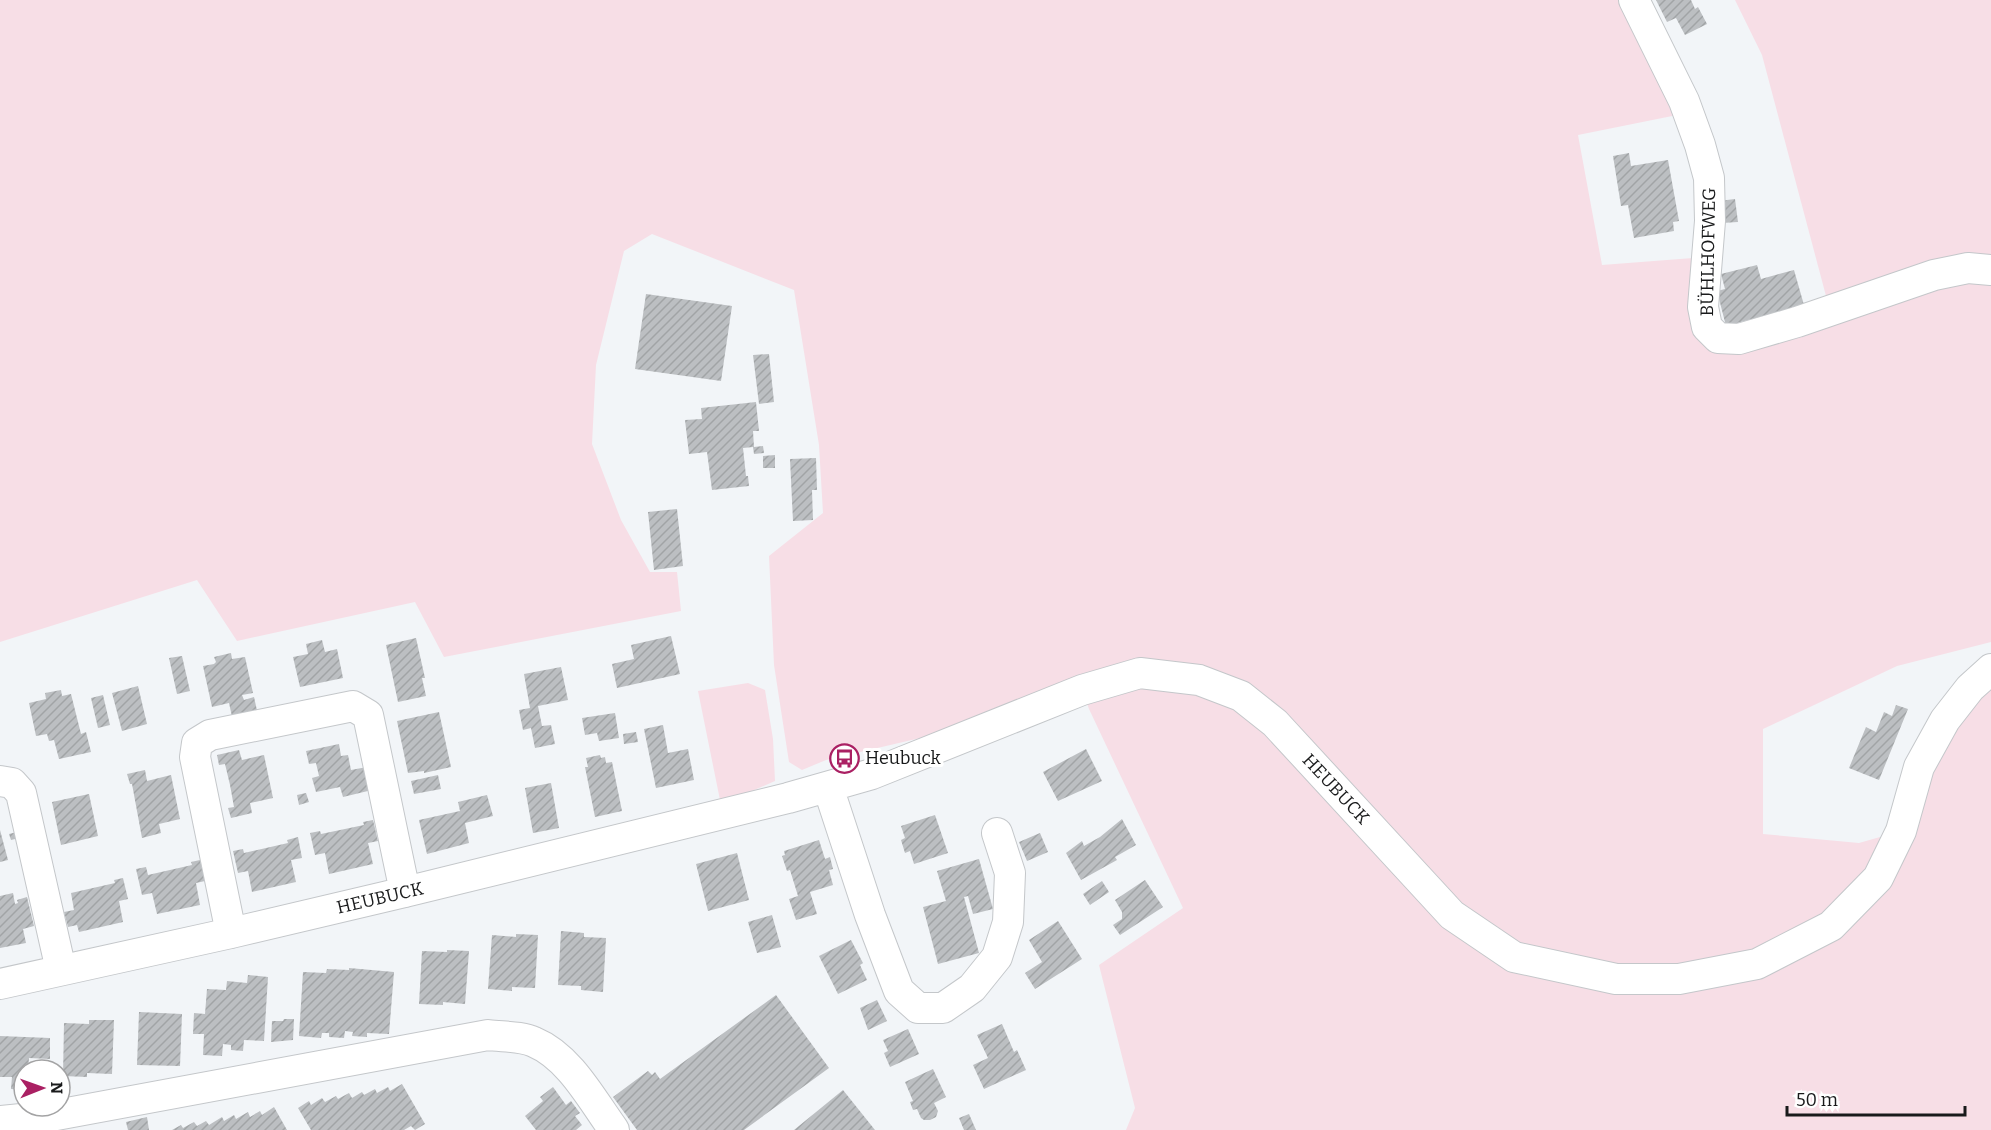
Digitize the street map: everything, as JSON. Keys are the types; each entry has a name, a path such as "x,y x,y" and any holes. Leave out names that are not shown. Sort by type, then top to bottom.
{"street":[{"name":"BÜHLHOFWEG","path":"1634,0 1684,101 1709,178 1710,221 1703,307 1707,327 1718,338 1739,339 1797,322 1934,275 1968,268 1991,270"},
{"name":"HEUBUCK","path":"0,984 231,933 616,842 828,787 893,766 1082,690 1140,673 1199,680 1241,696 1275,723 1452,915 1514,957 1616,979 1679,979 1757,964 1830,926 1878,878 1901,831 1919,767 1944,720 1970,688 1991,669"},
{"path":"231,933 195,757 197,743 210,735 353,706 368,715 405,892"},
{"path":"0,781 12,783 21,793 61,970"},
{"path":"828,787 870,915 899,991 918,1008 943,1008 972,988 997,957 1008,922 1010,873 997,833"},
{"path":"0,1121 51,1116 488,1035 532,1041 548,1050 569,1068 614,1130"}],"shaded area":[{"path":"0,0 1642,0 1697,111 1578,135 1602,265 1706,257 1718,338 1830,311 1762,55 1735,0 1991,0 1991,642 1897,666 1763,729 1763,834 1859,843 1901,831 1991,663 1991,1130 1126,1130 1135,1108 1099,965 1183,908 1089,709 1077,677 946,732 826,760 802,770 789,762 774,665 769,556 823,513 819,445 794,290 652,234 624,251 596,365 592,444 621,520 650,572 677,572 681,611 444,657 415,602 237,641 197,580 0,642"},
{"path":"748,683 765,690 773,739 775,781 745,794 720,800 698,691"}],"building":[{"path":"1656,0 1691,0 1695,9 1698,7 1707,24 1685,35 1676,18 1667,22"},
{"path":"1629,153 1631,166 1668,160 1679,221 1673,222 1674,231 1634,238 1628,205 1621,206 1613,156"},
{"path":"1735,199 1738,222 1722,223 1719,201"},
{"path":"1757,265 1761,279 1794,270 1804,305 1726,326 1717,291 1725,289 1721,274"},
{"path":"646,294 732,306 721,381 635,369"},
{"path":"769,354 774,402 759,404 753,355"},
{"path":"756,402 759,431 753,431 754,447 763,446 764,453 754,454 753,447 743,448 749,486 712,490 707,452 689,454 685,420 702,419 701,408"},
{"path":"775,455 775,468 763,468 763,456"},
{"path":"816,458 817,490 812,490 813,520 793,521 790,459"},
{"path":"677,509 683,566 654,570 648,512"},
{"path":"671,636 680,674 617,688 612,664 634,659 631,645"},
{"path":"416,638 425,678 422,678 426,696 398,702 386,645"},
{"path":"322,640 325,652 337,649 343,678 300,687 293,657 308,654 306,644"},
{"path":"231,653 232,659 245,657 253,693 242,695 244,700 254,697 258,715 233,721 229,703 212,707 203,666 214,664 216,662 214,657"},
{"path":"182,656 190,691 177,694 169,658"},
{"path":"561,667 568,700 538,706 542,726 551,725 555,744 535,748 531,728 523,730 519,710 530,708 524,674"},
{"path":"138,686 147,724 122,731 112,693"},
{"path":"61,690 62,696 71,694 81,734 86,732 91,752 59,759 54,740 49,741 47,734 36,736 29,703 46,699 45,693"},
{"path":"103,695 110,725 98,728 91,698"},
{"path":"1896,705 1908,709 1879,780 1849,768 1866,727 1876,732 1884,712 1892,716"},
{"path":"439,712 451,767 424,773 424,771 408,773 397,721"},
{"path":"615,713 619,738 599,741 597,733 585,735 582,718"},
{"path":"663,725 668,753 688,749 694,780 656,788 644,729"},
{"path":"636,732 638,742 624,744 623,734"},
{"path":"339,744 341,756 348,755 351,770 367,767 372,790 343,797 340,787 316,792 312,778 319,776 316,763 309,764 306,751"},
{"path":"1086,749 1102,781 1058,801 1043,772"},
{"path":"239,750 242,760 264,755 273,798 250,803 252,813 231,818 228,808 234,807 230,785 225,764 219,765 217,755"},
{"path":"600,755 601,758 605,757 606,763 612,762 622,811 595,817 585,767 588,767 586,758"},
{"path":"145,770 147,781 171,775 180,819 159,824 161,833 142,838 132,784 127,774"},
{"path":"438,775 441,789 414,794 411,781"},
{"path":"551,783 559,828 533,833 525,788"},
{"path":"306,793 309,802 299,805 297,795"},
{"path":"89,794 98,836 61,845 52,802"},
{"path":"487,795 493,816 465,823 469,843 427,854 419,820 460,811 458,802"},
{"path":"935,815 948,853 914,864 910,851 905,853 901,840 905,838 901,826"},
{"path":"1122,819 1136,845 1115,857 1117,860 1081,880 1066,853 1082,841 1084,846 1100,837"},
{"path":"373,820 378,841 368,843 373,864 329,874 325,853 315,855 310,833 320,831 321,834 364,825 363,822"},
{"path":"0,830 8,860 0,862"},
{"path":"17,832 19,838 11,840 9,834"},
{"path":"1040,833 1048,852 1027,861 1019,842"},
{"path":"298,837 302,858 291,860 296,882 252,892 248,871 238,873 233,851 243,849 244,853 288,843 287,840"},
{"path":"819,840 825,859 830,857 833,869 829,870 833,885 810,892 817,914 796,920 789,899 798,896 790,870 787,871 782,856 785,855 784,851"},
{"path":"737,853 749,900 708,911 696,864"},
{"path":"979,859 993,909 973,914 968,896 964,897 979,953 938,964 923,907 946,901 937,871"},
{"path":"200,860 205,881 196,883 200,905 157,914 152,893 142,895 136,869 146,867 148,875 192,865 191,862"},
{"path":"123,878 128,899 119,901 123,922 79,932 77,925 68,927 64,912 74,910 71,893 115,883 114,880"},
{"path":"1145,880 1163,907 1120,935 1113,925 1122,919 1122,912 1115,900"},
{"path":"1102,881 1109,892 1090,905 1083,894"},
{"path":"13,893 15,904 18,903 17,900 27,897 34,926 23,929 26,943 0,948 0,896"},
{"path":"772,915 781,947 757,953 748,922"},
{"path":"1058,921 1082,959 1035,989 1025,973 1042,962 1029,940"},
{"path":"561,931 584,933 584,937 606,938 603,992 581,990 581,986 558,985"},
{"path":"516,934 538,935 535,988 512,987 512,991 488,989 492,935 516,937"},
{"path":"851,940 863,963 860,965 867,980 838,994 819,956"},
{"path":"447,950 469,951 465,1004 443,1002 443,1005 419,1004 422,951 447,952"},
{"path":"349,968 394,972 389,1034 367,1033 367,1037 352,1036 353,1032 345,1031 344,1038 329,1037 329,1033 322,1033 321,1038 299,1036 303,972 326,973 327,969 349,970"},
{"path":"248,975 268,977 264,1041 244,1040 243,1051 231,1050 231,1045 223,1044 222,1056 203,1055 204,1034 193,1034 194,1013 205,1014 207,989 226,990 227,981 247,983"},
{"path":"776,995 829,1068 744,1130 637,1130 613,1097 648,1071 652,1075 655,1072 660,1079"},
{"path":"877,1000 887,1021 868,1030 860,1008"},
{"path":"139,1012 182,1014 180,1066 137,1065"},
{"path":"294,1019 293,1040 271,1042 272,1021 283,1021"},
{"path":"89,1020 114,1020 112,1074 87,1073 87,1077 72,1076 72,1058 63,1058 64,1023 89,1024"},
{"path":"1002,1024 1014,1052 1017,1050 1026,1070 984,1089 973,1065 988,1058 977,1035"},
{"path":"908,1029 919,1054 890,1067 884,1053 888,1051 883,1040"},
{"path":"0,1036 50,1038 50,1058 12,1058 12,1077 0,1077"},
{"path":"933,1069 946,1097 934,1103 938,1111 936,1117 924,1120 917,1109 913,1110 910,1102 913,1101 905,1082"},
{"path":"402,1084 425,1124 415,1130 411,1126 404,1130 311,1130 298,1108 309,1101 311,1105 322,1098 325,1102 349,1093 352,1098 362,1092 364,1095 375,1089 377,1093 388,1087 390,1091"},
{"path":"553,1087 566,1105 571,1101 580,1113 575,1116 582,1125 576,1130 536,1130 525,1116 543,1101 540,1097"},
{"path":"843,1090 875,1130 794,1130"},
{"path":"274,1107 287,1130 172,1130 181,1125 183,1128 194,1122 197,1126 206,1121 209,1125 222,1117 224,1121 234,1115 236,1119 248,1112 250,1117 260,1111 262,1115"},
{"path":"969,1114 976,1130 964,1130 959,1118"},
{"path":"147,1117 149,1130 128,1130 126,1122"}],"place":[{"name":"Heubuck","path":"844,758"}]}
